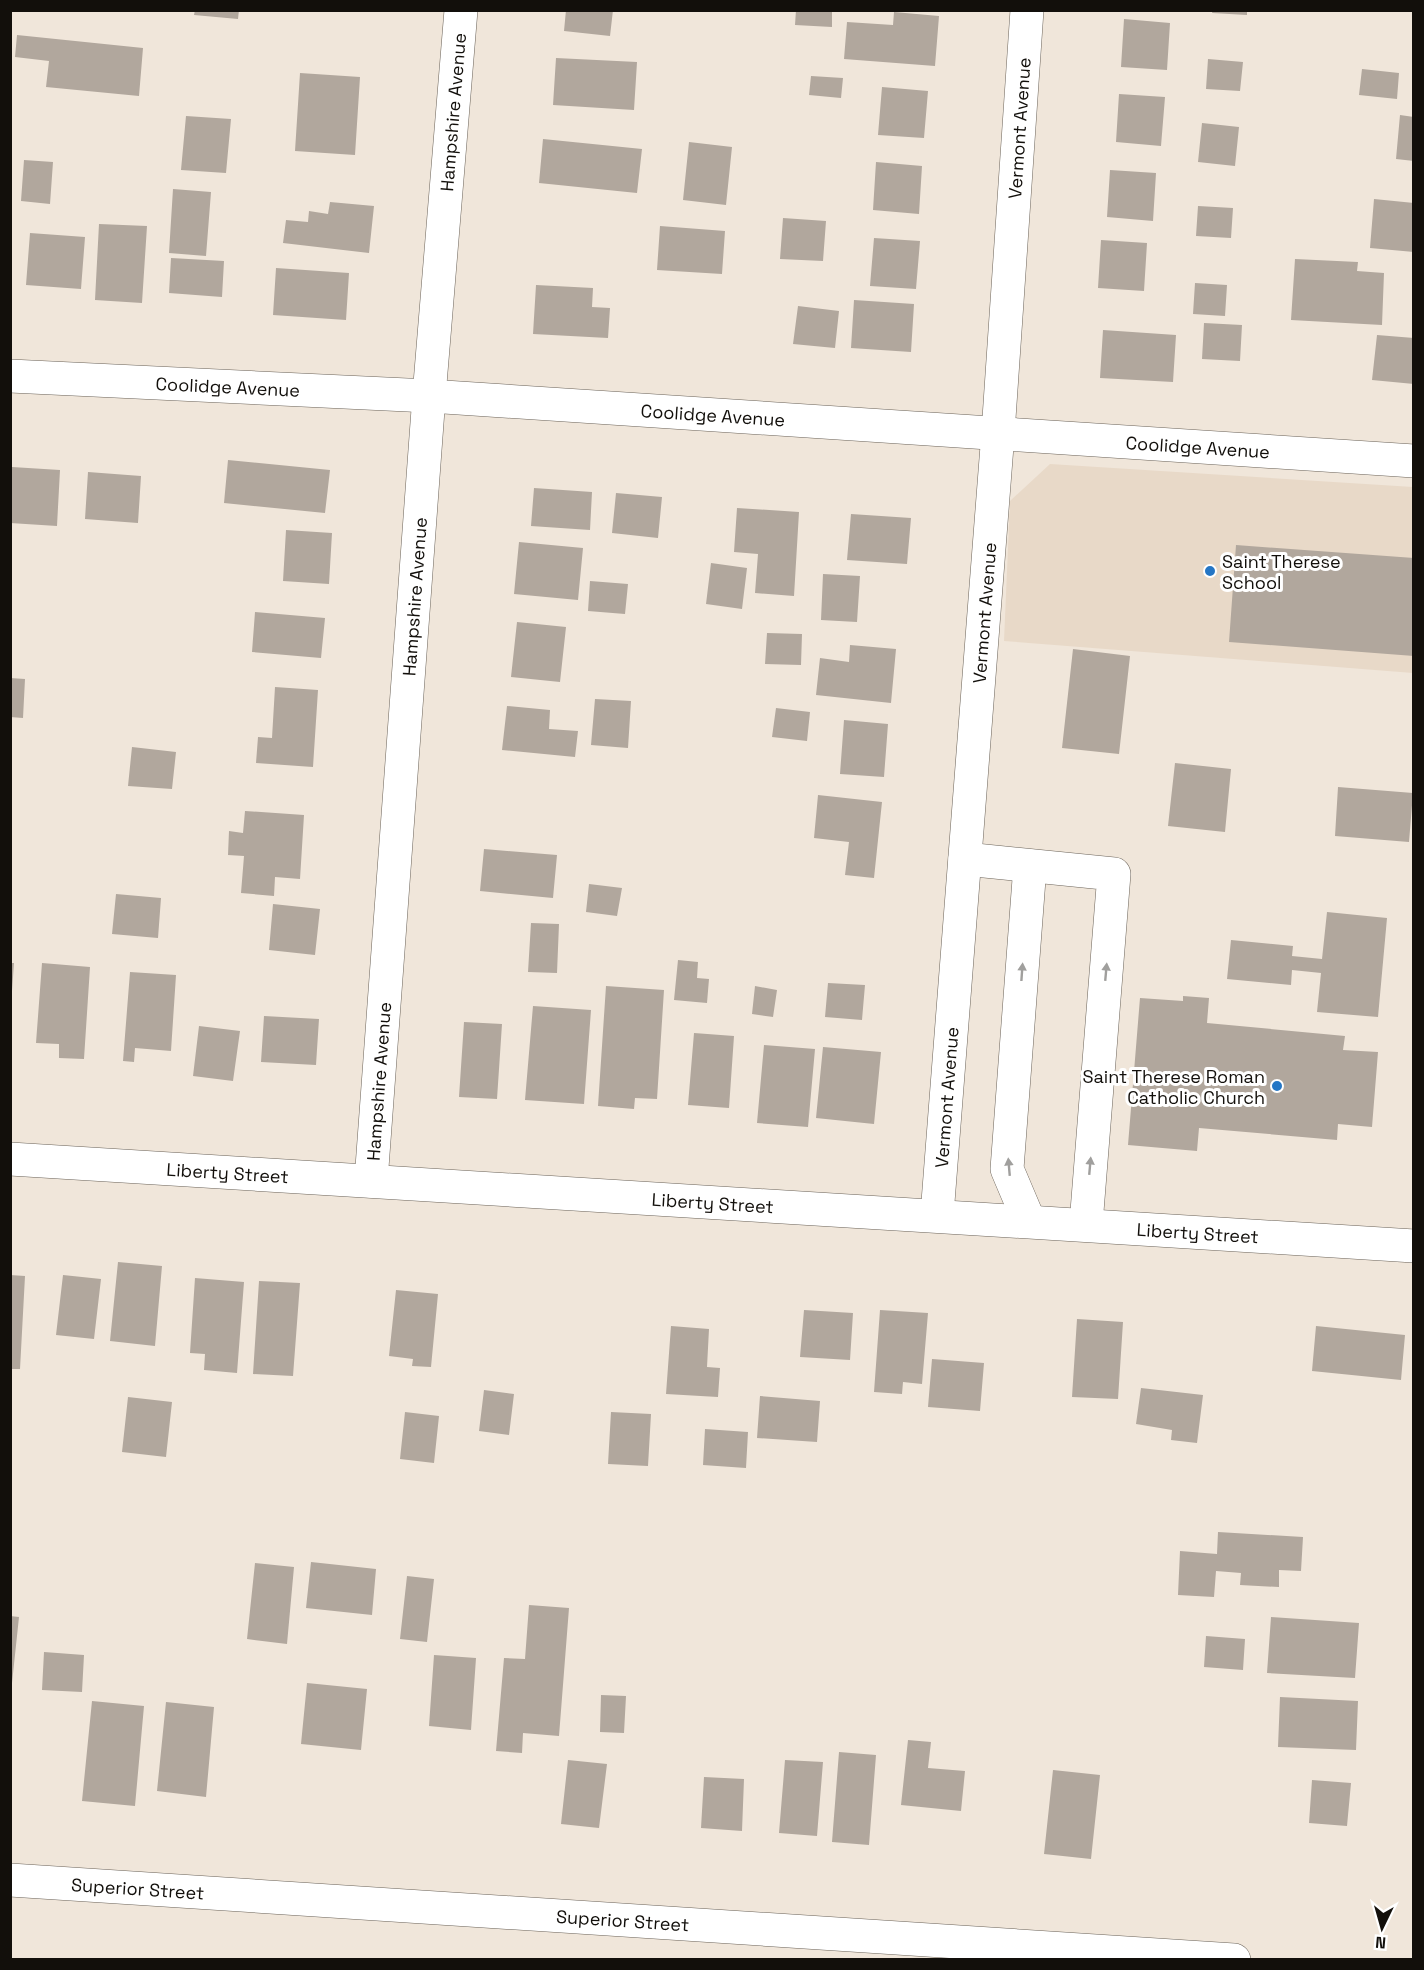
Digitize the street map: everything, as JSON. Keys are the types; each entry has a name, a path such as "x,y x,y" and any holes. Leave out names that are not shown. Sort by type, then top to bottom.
{"street":[{"name":"Hampshire Avenue","path":"371,1181 429,396 461,10"},
{"name":"Vermont Avenue","path":"937,1215 998,433 1027,10"},
{"name":"Coolidge Avenue","path":"10,376 429,396 1413,461"},
{"path":"965,860 1114,874 1086,1224"},
{"path":"1029,1221 1007,1170 1030,866"},
{"name":"Liberty Street","path":"10,1159 1413,1246"},
{"name":"Superior Street","path":"10,1880 1234,1959"}],"shaded area":[{"name":"Saint Therese School","path":"1050,464 1413,487 1413,673 1004,641 1010,501"}],"building":[{"path":"195,10 239,10 238,19 194,15"},
{"path":"566,10 613,10 610,36 564,31"},
{"path":"796,10 832,10 832,27 795,25"},
{"path":"1213,10 1247,10 1247,15 1212,13"},
{"path":"894,12 939,16 935,66 844,59 847,22 893,25"},
{"path":"1124,19 1170,23 1167,70 1121,67"},
{"path":"17,35 143,48 139,96 46,87 49,61 15,57"},
{"path":"556,58 637,62 634,110 553,105"},
{"path":"1208,59 1243,62 1240,91 1206,89"},
{"path":"1362,69 1399,73 1397,99 1359,95"},
{"path":"300,73 360,77 355,155 295,151"},
{"path":"811,76 843,78 841,98 809,95"},
{"path":"882,87 928,91 924,138 878,135"},
{"path":"1119,94 1165,97 1161,146 1116,142"},
{"path":"1400,115 1414,117 1414,161 1396,159"},
{"path":"186,116 231,119 226,173 181,170"},
{"path":"1202,123 1239,127 1235,166 1198,162"},
{"path":"543,139 642,149 637,193 539,183"},
{"path":"689,142 732,147 726,205 683,200"},
{"path":"24,160 53,162 50,204 21,201"},
{"path":"876,162 922,166 919,214 873,210"},
{"path":"1110,170 1156,173 1153,221 1107,217"},
{"path":"173,189 211,192 206,256 169,253"},
{"path":"1374,199 1414,203 1414,252 1370,248"},
{"path":"330,202 374,206 369,253 283,243 286,220 308,222 309,211 328,214"},
{"path":"1198,206 1233,208 1231,238 1196,236"},
{"path":"783,218 826,221 823,261 780,259"},
{"path":"99,224 147,226 142,303 95,300"},
{"path":"660,226 725,231 722,274 657,270"},
{"path":"30,233 85,237 81,289 26,285"},
{"path":"874,238 920,241 916,289 870,286"},
{"path":"1101,240 1147,243 1144,291 1098,288"},
{"path":"171,258 224,261 222,297 169,293"},
{"path":"1295,259 1358,262 1357,271 1384,273 1382,325 1291,320"},
{"path":"276,268 349,273 346,320 273,315"},
{"path":"1195,283 1227,285 1225,316 1193,314"},
{"path":"536,285 593,288 592,307 610,308 608,338 533,334"},
{"path":"854,300 914,304 911,352 851,348"},
{"path":"798,306 839,311 835,348 793,344"},
{"path":"1204,323 1242,325 1240,361 1202,359"},
{"path":"1103,330 1176,335 1173,382 1100,378"},
{"path":"1377,335 1414,338 1414,384 1372,380"},
{"path":"228,460 330,470 325,513 224,503"},
{"path":"12,467 60,470 57,526 10,523"},
{"path":"88,472 141,476 138,523 85,519"},
{"path":"534,488 592,492 590,530 531,526"},
{"path":"616,493 662,497 658,538 612,533"},
{"path":"737,508 799,512 794,596 755,593 758,554 734,552"},
{"path":"851,514 911,518 907,564 847,560"},
{"path":"286,530 332,533 329,584 283,581"},
{"path":"519,542 583,548 578,600 514,594"},
{"path":"1236,545 1414,558 1414,656 1229,642"},
{"path":"711,563 747,568 742,609 706,604"},
{"path":"823,574 860,576 857,622 821,620"},
{"path":"590,581 628,584 625,614 588,611"},
{"path":"255,612 325,618 321,658 252,652"},
{"path":"517,622 566,627 560,682 511,677"},
{"path":"767,633 802,634 801,665 765,664"},
{"path":"850,645 896,649 891,703 816,695 820,658 849,662"},
{"path":"1073,649 1130,656 1119,754 1062,748"},
{"path":"10,678 25,679 23,718 10,717"},
{"path":"275,687 318,690 313,767 256,763 258,737 272,738"},
{"path":"595,699 631,701 628,748 591,745"},
{"path":"507,706 550,710 549,729 578,731 575,757 502,750"},
{"path":"776,708 810,712 807,741 772,737"},
{"path":"844,720 888,724 884,777 840,774"},
{"path":"132,747 176,752 172,789 128,786"},
{"path":"1175,763 1231,769 1225,832 1168,826"},
{"path":"1338,787 1413,793 1409,842 1335,836"},
{"path":"818,795 882,802 874,878 845,875 849,842 814,838"},
{"path":"245,811 304,815 300,879 275,877 274,896 241,893 244,856 228,855 229,831 243,833"},
{"path":"484,849 557,855 553,898 480,891"},
{"path":"589,884 622,888 617,916 586,912"},
{"path":"116,894 161,898 158,938 112,934"},
{"path":"273,904 320,909 315,955 269,950"},
{"path":"1327,912 1387,918 1378,1017 1317,1012 1321,973 1292,970 1291,985 1227,979 1231,940 1293,946 1292,956 1322,959"},
{"path":"531,923 559,924 557,973 528,972"},
{"path":"678,960 698,962 697,978 709,979 707,1003 674,1000"},
{"path":"10,963 14,963 12,991 10,991"},
{"path":"42,963 90,967 84,1059 59,1058 59,1044 36,1043"},
{"path":"130,972 176,975 171,1051 135,1048 134,1062 123,1061"},
{"path":"828,983 865,985 862,1020 825,1017"},
{"path":"606,986 664,990 657,1099 635,1098 634,1109 598,1106"},
{"path":"755,986 777,990 773,1017 752,1014"},
{"path":"1183,996 1209,998 1207,1023 1345,1036 1343,1050 1378,1052 1372,1127 1338,1124 1337,1140 1199,1128 1197,1151 1128,1145 1140,998 1183,1001"},
{"path":"533,1006 591,1010 584,1104 525,1100"},
{"path":"264,1016 319,1019 316,1065 261,1062"},
{"path":"464,1022 502,1024 497,1099 459,1097"},
{"path":"199,1026 240,1031 233,1081 193,1076"},
{"path":"694,1033 734,1036 729,1108 688,1105"},
{"path":"764,1045 815,1049 808,1127 757,1123"},
{"path":"823,1047 881,1052 874,1124 816,1118"},
{"path":"118,1262 162,1266 155,1346 110,1341"},
{"path":"10,1275 25,1276 20,1369 10,1369"},
{"path":"63,1275 101,1279 94,1339 56,1335"},
{"path":"195,1278 244,1282 237,1373 204,1370 205,1354 190,1353"},
{"path":"259,1281 300,1283 293,1376 253,1374"},
{"path":"396,1290 438,1294 431,1367 412,1366 413,1359 389,1356"},
{"path":"804,1310 853,1313 850,1360 800,1357"},
{"path":"880,1310 928,1313 922,1384 903,1382 902,1394 874,1392"},
{"path":"1077,1319 1123,1322 1118,1399 1072,1397"},
{"path":"671,1326 709,1329 707,1367 720,1368 718,1397 666,1394"},
{"path":"1316,1326 1405,1335 1401,1380 1312,1371"},
{"path":"932,1359 984,1363 980,1411 928,1407"},
{"path":"1141,1388 1203,1395 1197,1443 1171,1440 1172,1430 1136,1424"},
{"path":"484,1390 514,1394 509,1435 479,1431"},
{"path":"760,1396 820,1401 817,1442 757,1438"},
{"path":"128,1397 172,1402 166,1457 122,1452"},
{"path":"405,1412 439,1416 434,1463 400,1459"},
{"path":"611,1412 651,1414 648,1466 608,1464"},
{"path":"705,1429 748,1432 746,1468 703,1465"},
{"path":"1218,1532 1303,1537 1301,1571 1279,1570 1279,1587 1240,1585 1241,1573 1216,1571 1214,1597 1178,1595 1180,1551 1217,1554"},
{"path":"311,1562 376,1569 372,1615 306,1608"},
{"path":"255,1563 294,1567 287,1644 247,1639"},
{"path":"407,1576 434,1579 427,1642 400,1639"},
{"path":"529,1605 569,1608 559,1736 523,1733 522,1753 496,1751 504,1658 525,1659"},
{"path":"10,1616 19,1617 12,1683 10,1683"},
{"path":"1271,1617 1359,1623 1355,1678 1267,1673"},
{"path":"1206,1636 1245,1639 1243,1670 1204,1667"},
{"path":"44,1652 84,1655 82,1692 42,1690"},
{"path":"434,1655 476,1658 471,1730 429,1726"},
{"path":"307,1683 367,1689 361,1750 301,1744"},
{"path":"601,1695 626,1696 624,1733 600,1732"},
{"path":"1280,1697 1358,1701 1356,1750 1278,1747"},
{"path":"92,1701 144,1706 135,1806 82,1801"},
{"path":"166,1702 214,1707 206,1797 157,1791"},
{"path":"908,1740 931,1742 928,1768 965,1771 961,1811 901,1805"},
{"path":"839,1752 876,1755 869,1845 832,1842"},
{"path":"568,1760 607,1764 599,1828 561,1824"},
{"path":"785,1760 823,1762 817,1836 779,1833"},
{"path":"1053,1770 1100,1775 1091,1859 1044,1854"},
{"path":"704,1777 744,1779 742,1831 701,1828"},
{"path":"1312,1780 1351,1783 1347,1826 1309,1823"}],"place":[{"name":"Saint Therese School","path":"1210,571"},
{"name":"Saint Therese Roman Catholic Church","path":"1277,1086"}]}
